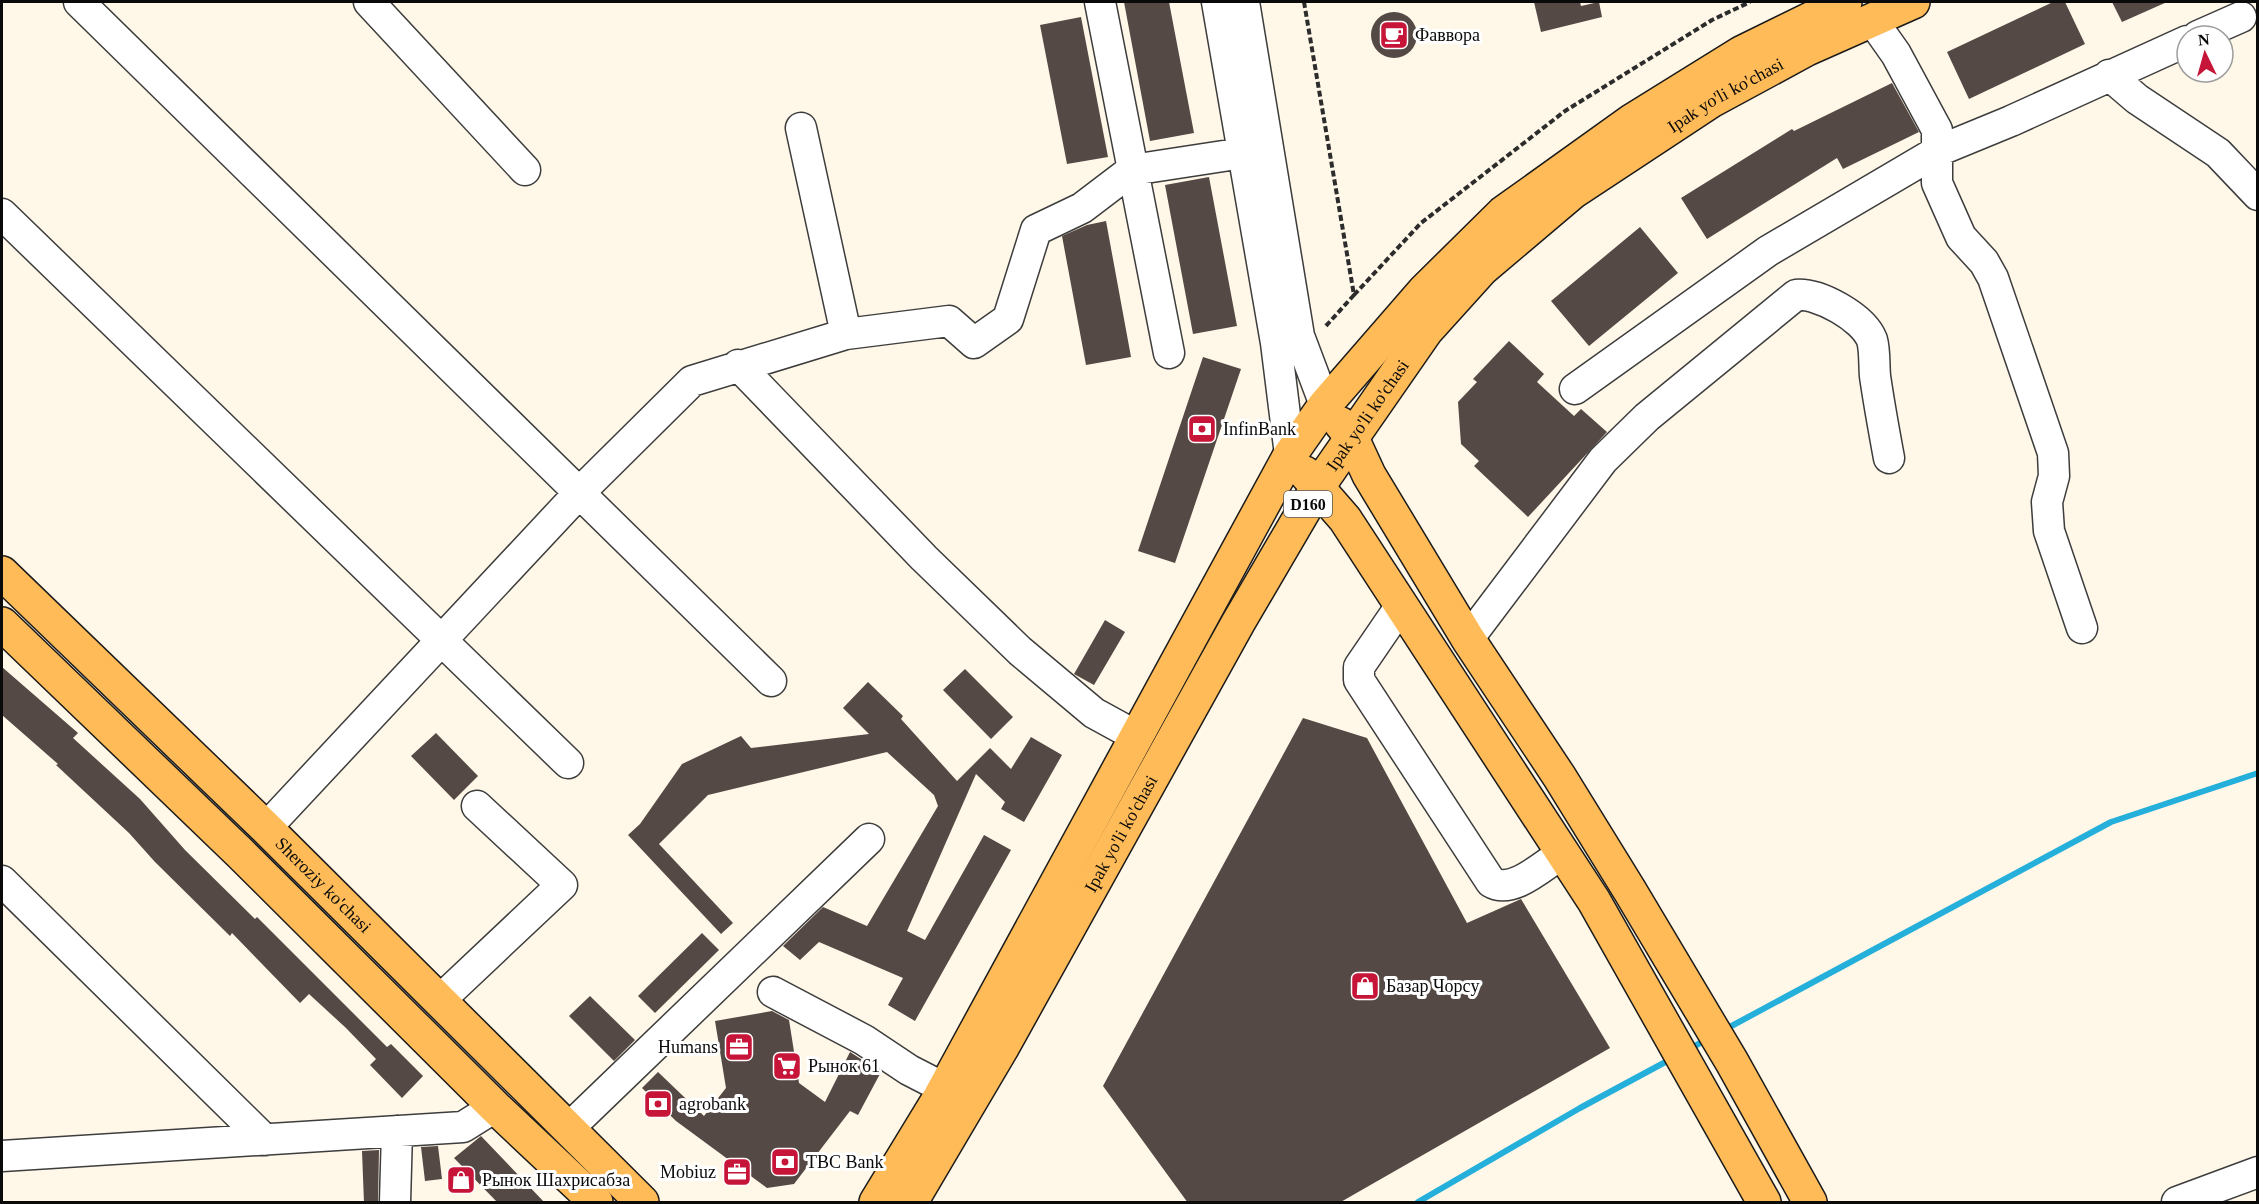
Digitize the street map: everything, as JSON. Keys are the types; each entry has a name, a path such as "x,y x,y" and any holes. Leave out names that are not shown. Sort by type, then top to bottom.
{"main road":[{"name":"Ipak yo'li ko'chasi","path":"876,1203 944,1088 1136,736 1169,682 1290,455 1325,405 1424,291 1503,213 1643,114 1741,53 1845,2"},
{"name":"Ipak yo'li ko'chasi","path":"911,1203 1003,1046 1238,623 1317,488 1426,331 1482,268 1573,192 1711,101 1807,49 1914,2"},
{"path":"1325,405 1351,436 1368,475 1468,639 1565,785 1732,1062 1810,1203"},
{"path":"1290,455 1345,519 1400,607 1594,901 1764,1203"},
{"name":"Sheroziy ko'chasi","path":"2,573 266,828 642,1203"},
{"name":"Sheroziy ko'chasi","path":"2,624 240,853 495,1107 596,1203"}],"street":[{"path":"79,2 581,491 771,681"},
{"path":"369,2 525,170"},
{"path":"1100,2 1169,353"},
{"path":"1217,2 1276,343 1290,455"},
{"path":"1244,2 1299,336 1325,405"},
{"path":"2225,24 2241,17"},
{"path":"1872,20 1896,54 1937,130 1937,183 1961,237 1984,262 1993,278 2053,453 2054,476 2047,502 2049,531 2082,628"},
{"path":"1575,390 1768,251 1938,151 2011,121 2175,46"},
{"path":"2109,75 2137,99 2218,153 2258,195"},
{"path":"801,128 846,334"},
{"path":"266,828 442,643 581,491 692,381 738,365 846,334 949,321 974,343 1008,320 1036,230 1082,208 1132,170 1243,153"},
{"path":"2,214 568,763"},
{"path":"1468,639 1603,460 1647,417 1796,295 1808,294 1824,300 1863,325 1872,341 1878,396 1889,458"},
{"path":"738,365 924,558 1020,651 1094,713 1136,736"},
{"path":"1400,607 1359,667 1359,680 1491,882 1500,887 1510,886 1563,853"},
{"path":"439,1001 562,885 477,806"},
{"path":"568,1129 869,839"},
{"path":"2,881 265,1140"},
{"path":"773,992 864,1040 909,1070 944,1088"},
{"path":"2,1156 463,1127 495,1107"},
{"path":"395,1203 397,1131"},
{"path":"2177,1203 2258,1172"}],"path":[{"path":"1304,2 1354,295"},
{"path":"1325,327 1421,223 1565,111 1712,20 1750,2"}],"building":[{"path":"1124,2 1169,2 1194,133 1150,141"},
{"path":"1534,2 1580,2 1581,6 1599,2 1602,17 1541,32"},
{"path":"2053,2 2065,2 2085,44 1969,99 1947,52"},
{"path":"2112,2 2167,2 2122,22"},
{"name":"Фаввора","path":"1399,12 1411,18 1416,26 1416,44 1411,52 1403,57 1389,58 1381,55 1374,48 1371,30 1374,22 1381,15"},
{"path":"1081,17 1108,157 1067,164 1040,25"},
{"path":"1892,83 1919,132 1843,169 1837,158 1707,239 1681,198 1792,129 1794,131"},
{"path":"1209,177 1237,326 1193,334 1165,185"},
{"path":"1106,221 1131,357 1086,365 1062,236 1087,225"},
{"path":"1640,227 1678,273 1589,346 1551,301"},
{"path":"1509,341 1544,374 1537,382 1574,416 1581,409 1607,432 1528,517 1474,466 1479,461 1461,444 1458,402 1477,382 1473,379"},
{"path":"1203,357 1241,369 1175,563 1138,551"},
{"path":"1105,620 1125,632 1094,685 1074,674"},
{"path":"2,667 78,733 73,738 140,799 185,850 255,919 257,917 387,1047 391,1044 423,1076 402,1098 370,1065 376,1059 346,1028 309,994 300,1003 232,933 230,936 129,833 56,765 58,764 2,715"},
{"path":"965,669 1013,717 991,739 943,690"},
{"path":"868,682 903,716 901,719 957,781 990,748 1011,769 1031,737 1062,755 1024,822 1001,809 1005,802 976,774 907,931 925,940 984,835 1011,850 915,1021 888,1005 903,978 819,942 800,960 783,946 823,907 867,926 938,806 934,795 887,752 708,795 659,844 733,923 721,934 628,835 640,824 682,764 741,736 751,748 869,734 843,708"},
{"name":"Базар Чорсу","path":"1303,718 1367,738 1467,923 1521,899 1610,1048 1339,1203 1188,1203 1103,1086"},
{"path":"436,733 478,776 454,800 411,756"},
{"path":"702,933 719,950 655,1013 638,996"},
{"path":"590,996 635,1040 614,1061 569,1016"},
{"path":"772,1011 789,1020 799,1083 825,1102 850,1052 881,1072 858,1115 850,1111 794,1184 767,1188 676,1121 642,1088 658,1072 704,1116 726,1088 715,1021"},
{"path":"481,1136 545,1203 498,1203 454,1158"},
{"path":"438,1146 442,1179 425,1181 421,1147"},
{"path":"379,1150 378,1203 364,1203 362,1151"}],"waterway":[{"path":"1724,1030 2111,822 2258,773"},
{"path":"1687,1050 1708,1039"},
{"path":"1418,1202 1580,1108 1671,1059"}],"place":[{"name":"Фаввора","path":"1394,35"},
{"name":"InfinBank","path":"1202,429"},
{"name":"Базар Чорсу","path":"1365,986"},
{"name":"Humans","path":"739,1047"},
{"name":"Рынок 61","path":"787,1066"},
{"name":"agrobank","path":"658,1104"},
{"name":"TBC Bank","path":"785,1162"},
{"name":"Mobiuz","path":"737,1172"},
{"name":"Рынок Шахрисабза","path":"461,1180"}]}
